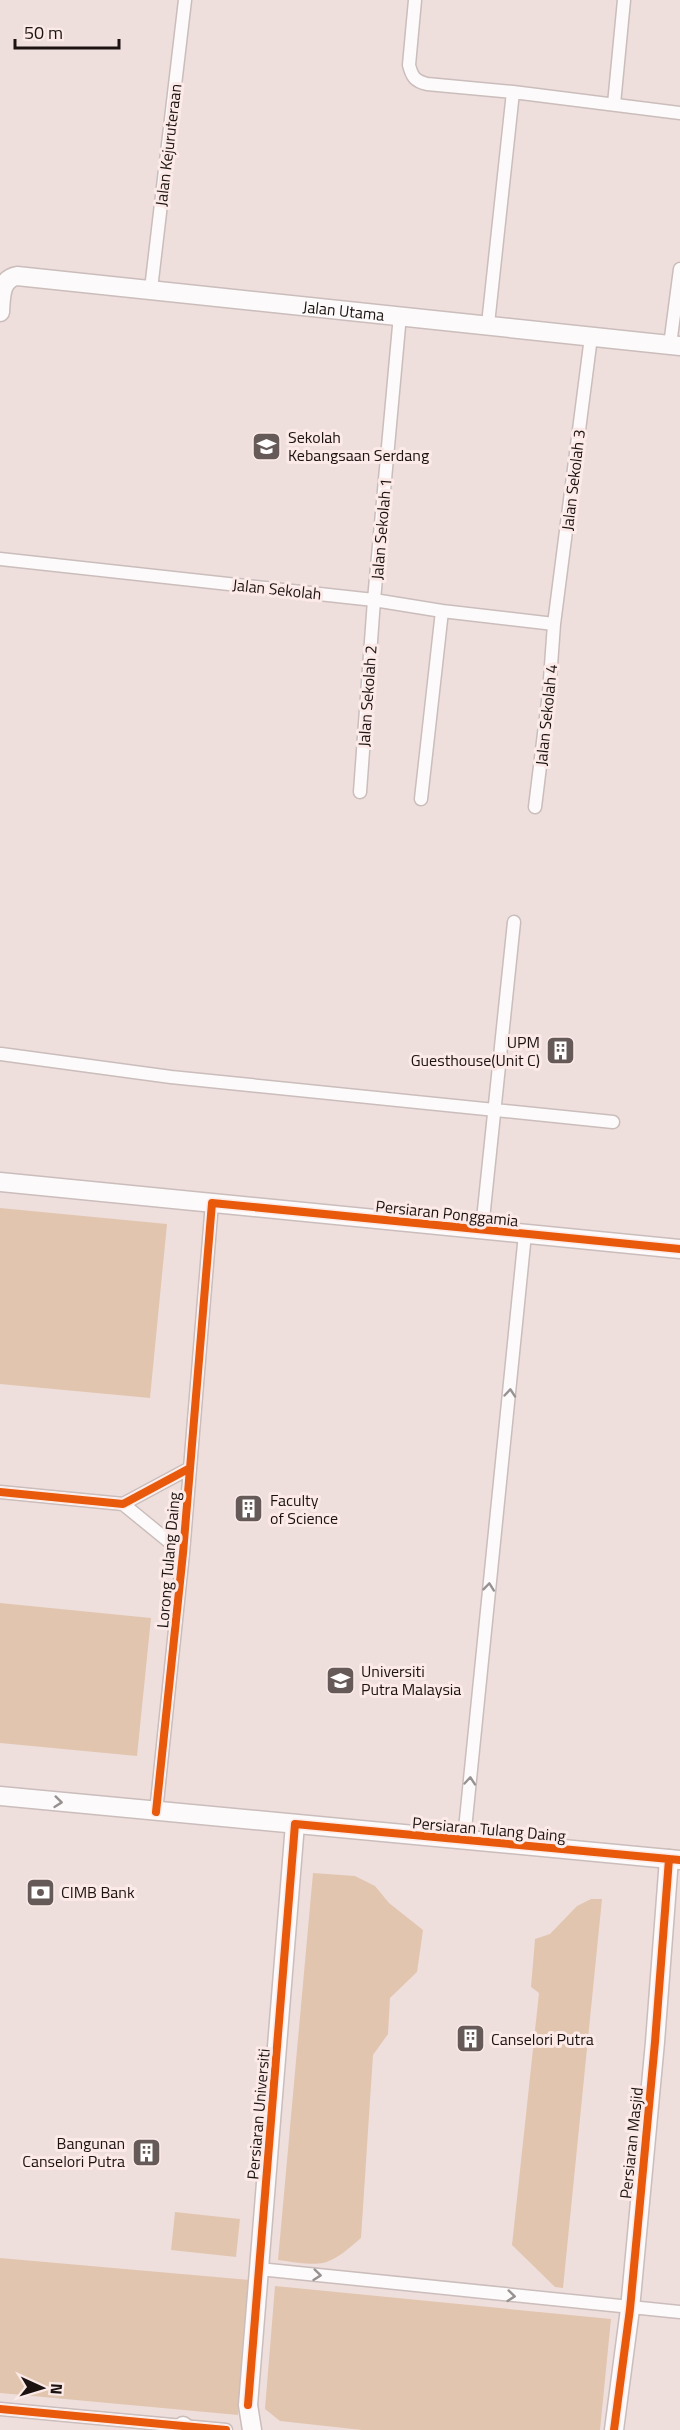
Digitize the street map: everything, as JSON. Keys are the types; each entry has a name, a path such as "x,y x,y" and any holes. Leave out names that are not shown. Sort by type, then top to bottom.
{"street":[{"name":"Jalan Kejuruteraan","path":"151,289 186,0"},
{"path":"415,0 409,65 411,75 417,81 680,113"},
{"path":"615,104 624,0"},
{"path":"488,324 513,92"},
{"path":"675,345 680,269"},
{"name":"Jalan Utama","path":"0,312 3,286 9,279 17,276 151,289 310,309 400,315 675,345"},
{"name":"Jalan Sekolah 1","path":"374,600 400,315"},
{"name":"Jalan Sekolah 3","path":"554,624 591,337"},
{"name":"Jalan Sekolah","path":"0,559 374,600 442,611 554,624"},
{"name":"Jalan Sekolah 2","path":"360,792 374,600"},
{"path":"421,799 442,611"},
{"name":"Jalan Sekolah 4","path":"535,807 549,693 554,624"},
{"path":"482,1229 514,922"},
{"path":"1,1054 171,1077 613,1122"},
{"name":"Persiaran Ponggamia","path":"0,1182 680,1249"},
{"name":"Lorong Tulang Daing","path":"156,1812 183,1553 212,1203"},
{"path":"464,1839 525,1234"},
{"path":"123,1504 190,1468"},
{"path":"0,1492 123,1504 183,1553"},
{"name":"Persiaran Tulang Daing","path":"0,1796 674,1859"},
{"name":"Persiaran Universiti","path":"241,2423 259,2269 295,1824"},
{"name":"Persiaran Masjid","path":"614,2430 630,2308 674,1859"},
{"path":"259,2269 680,2312"},
{"path":"0,2409 185,2428 241,2423"}],"shaded area":[{"path":"0,1208 167,1224 150,1398 0,1384"},
{"path":"0,1603 151,1618 137,1756 0,1743"},
{"path":"313,1873 355,1876 375,1886 389,1903 423,1930 417,1972 390,1998 388,2034 373,2055 361,2238 331,2260 314,2264 278,2260"},
{"path":"591,1899 602,1899 563,2288 555,2287 512,2245 539,1993 531,1987 535,1939 550,1934 577,1906"},
{"path":"175,2212 240,2219 236,2257 171,2250"},
{"path":"0,2258 250,2280 238,2415 0,2393"},
{"path":"275,2286 611,2319 600,2430 362,2430 280,2421 265,2409"}],"cycle path":[{"path":"156,1812 183,1553 212,1203 680,1249"},
{"path":"0,1492 123,1504 190,1468"},
{"path":"248,2405 295,1824 680,1860"},
{"path":"614,2430 630,2309 655,2042 669,1859"},
{"path":"0,2409 226,2430"}],"place":[{"name":"Sekolah Kebangsaan Serdang","path":"267,446"},
{"name":"UPM Guesthouse(Unit C)","path":"561,1051"},
{"name":"Faculty of Science","path":"249,1509"},
{"name":"Universiti Putra Malaysia","path":"340,1680"},
{"name":"CIMB Bank","path":"40,1892"},
{"name":"Canselori Putra","path":"470,2039"},
{"name":"Bangunan Canselori Putra","path":"146,2152"}]}
